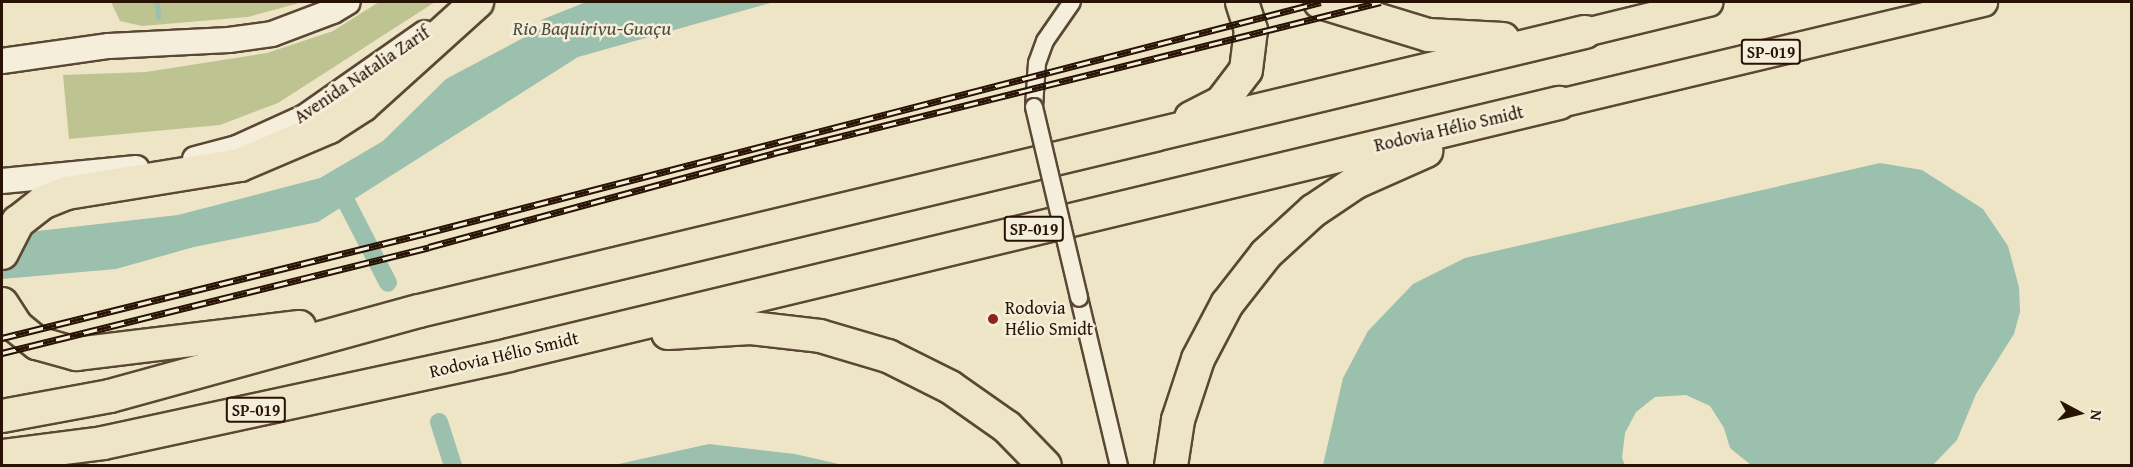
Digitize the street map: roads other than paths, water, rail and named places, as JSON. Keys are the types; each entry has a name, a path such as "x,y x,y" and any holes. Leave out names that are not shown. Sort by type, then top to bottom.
{"highway":[{"path":"2,253 18,222 42,203 66,193 240,165 291,146 363,105 477,2"},
{"path":"1130,143 1209,111 1231,94 1246,70 1252,42 1250,18 1242,2"},
{"path":"1320,2 1389,26 1437,36 1506,39 1585,32"},
{"path":"2,416 111,396 419,311 1130,143 1585,32"},
{"path":"1171,465 1178,420 1198,359 1227,304 1266,254 1313,211 1356,183 1402,159 1559,103"},
{"name":"Rodovia Hélio Smidt","path":"2,456 103,443 509,355 1559,103"},
{"path":"2,304 17,327 37,343 76,354 419,311"},
{"path":"509,355 681,331 751,328 820,336 888,356 950,387 1007,428 1045,465"}],"main road":[{"path":"2,61 109,46 229,40 272,34 325,15 348,2"},
{"name":"Avenida Natalia Zarif","path":"2,181 176,164 237,148 305,117 470,2"},
{"path":"1585,32 1708,2"},
{"name":"Rodovia Hélio Smidt","path":"1559,103 1983,2"}],"street":[{"path":"1072,2 1045,41 1036,74 1034,107 1119,465"}],"water":[{"name":"Rio Baquirivu-Guaçu","path":"586,2 774,2 578,57 318,222 194,247 116,269 2,279 2,235 178,215 320,178 383,141 446,79 542,28 541,20"},
{"path":"1880,163 1922,170 1983,209 2008,246 2019,287 2020,312 2014,334 1976,394 1957,440 1933,465 1751,465 1730,448 1724,428 1710,406 1686,395 1655,397 1636,412 1625,433 1622,458 1625,465 1323,465 1343,378 1368,331 1413,284 1465,258"},
{"path":"709,444 795,454 843,465 614,465"}],"waterway":[{"path":"157,2 158,17"},
{"path":"337,184 388,283"},
{"path":"439,422 453,466"}],"railway":[{"path":"2,338 426,233 1321,2"},
{"path":"2,353 429,247 774,153 1381,2"}],"place":[{"name":"Rodovia Hélio Smidt","path":"993,319"}]}
